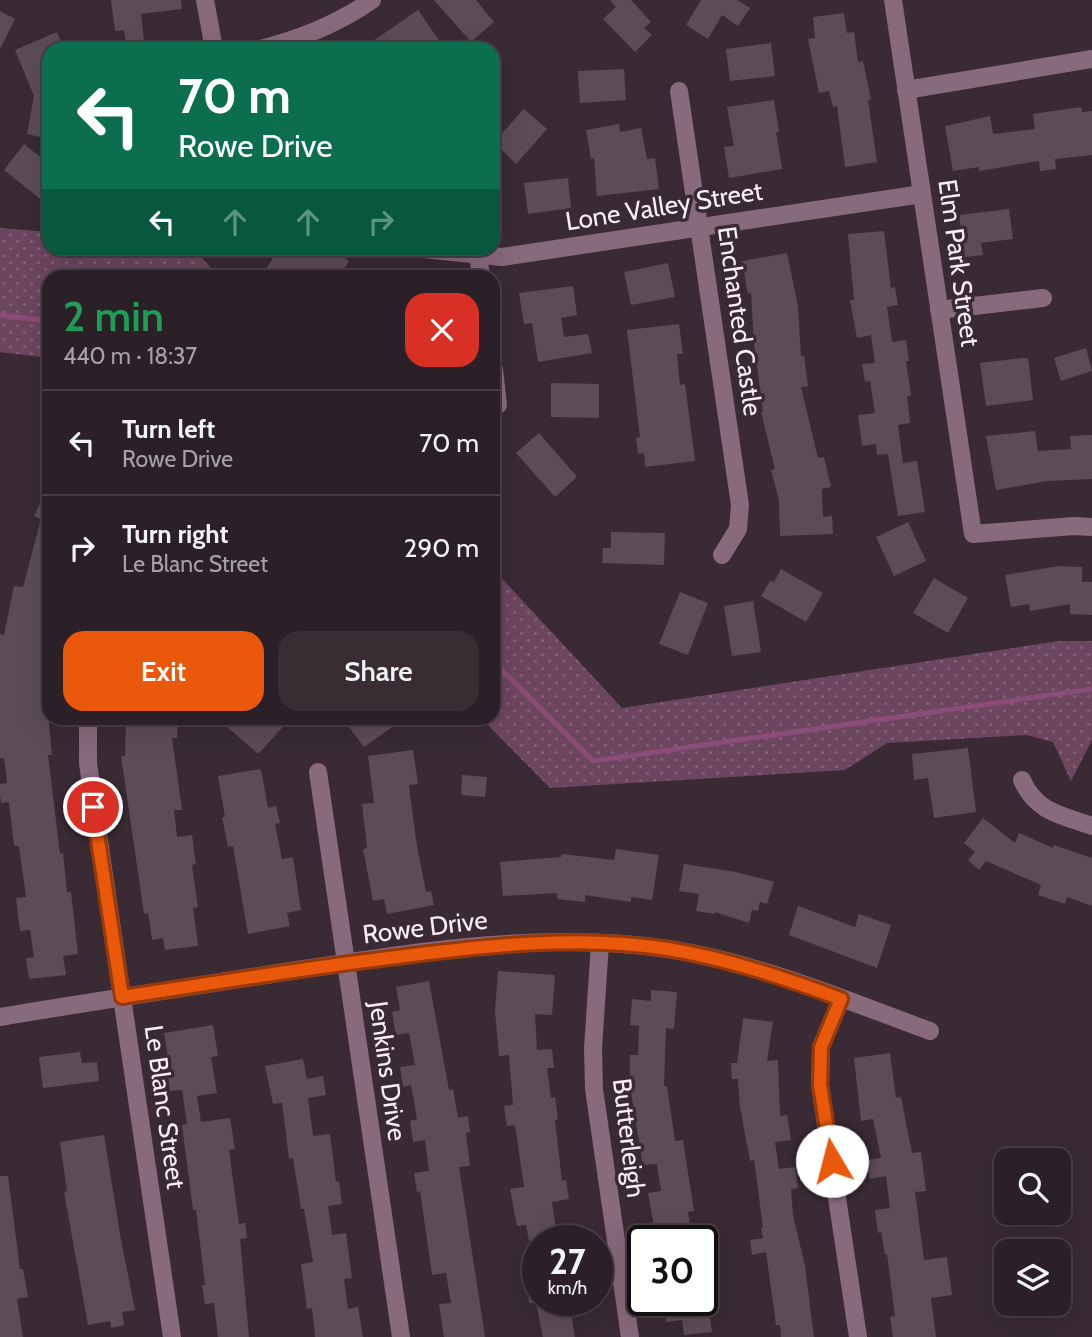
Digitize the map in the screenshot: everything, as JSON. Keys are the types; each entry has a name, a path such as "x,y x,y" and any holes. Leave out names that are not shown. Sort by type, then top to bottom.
{"street":[{"path":"205,0 213,42"},
{"path":"281,42 325,27 353,14 372,0"},
{"name":"Elm Park Street","path":"893,0 973,534 1092,527"},
{"path":"906,90 1092,59"},
{"name":"Enchanted Castle","path":"679,91 740,505 738,529 722,555"},
{"name":"Lone Valley Street","path":"496,256 922,194"},
{"path":"939,310 1042,298"},
{"name":"Le Blanc Street","path":"88,725 88,763 93,807 172,1337"},
{"name":"Jenkins Drive","path":"318,772 401,1337"},
{"path":"1021,780 1028,794 1041,806 1092,826"},
{"name":"Rowe Drive","path":"0,1017 345,963 465,948 523,943 600,944 656,948 706,957 777,975 930,1031"},
{"name":"Butterleigh","path":"600,944 593,1048 594,1089 630,1337"},
{"path":"841,999 821,1047 820,1085 858,1337"}],"shaded area":[{"path":"0,228 42,231 42,256 200,256 213,270 42,270 42,357 0,352"},
{"path":"500,576 622,708 1058,641 1092,641 1092,740 1071,781 1053,742 1026,735 887,743 845,770 550,788 488,725 500,725"}],"building":[{"path":"111,0 181,0 182,9 141,14 144,42 126,42 124,30 115,31"},
{"path":"434,0 476,0 494,22 471,42"},
{"path":"610,0 631,0 651,22 644,28 652,35 635,52 603,19 616,7"},
{"path":"701,0 737,0 750,8 738,26 722,15 708,39 686,25"},
{"path":"418,10 440,42 371,42"},
{"path":"0,11 15,19 0,49"},
{"path":"844,13 847,33 854,32 858,62 863,61 871,99 868,100 877,162 845,167 837,106 833,107 829,91 819,93 808,39 815,38 813,17"},
{"path":"57,32 61,42 42,42 42,137 27,134 34,96 15,50"},
{"path":"771,43 775,76 730,81 726,49"},
{"path":"624,69 626,100 580,103 578,71"},
{"path":"774,100 782,169 729,178 724,147 734,146 727,107"},
{"path":"1081,107 1082,112 1092,111 1092,155 1055,159 1056,169 1040,171 1039,161 979,171 979,167 953,171 945,126 990,116 993,134 1035,129 1033,114"},
{"path":"524,109 547,129 516,164 500,148 500,135"},
{"path":"619,124 620,132 641,128 647,159 655,158 659,189 597,196 594,158 591,159 586,130"},
{"path":"24,144 42,158 42,200 4,170"},
{"path":"568,178 571,208 528,214 524,183"},
{"path":"1009,209 1013,239 981,243 983,255 965,257 959,215"},
{"path":"884,231 891,288 895,287 898,305 887,307 892,342 906,340 909,361 906,361 911,396 907,396 910,423 898,425 903,463 917,461 925,512 898,516 888,454 877,455 876,444 862,446 858,415 875,413 870,381 865,382 862,364 875,363 871,335 857,338 850,300 854,300 848,234"},
{"path":"787,253 798,306 801,356 804,356 808,386 801,387 818,458 824,457 831,487 822,489 823,517 832,516 833,534 780,536 779,500 771,470 775,469 761,412 751,293 748,294 742,261"},
{"path":"274,256 341,256 349,261 344,270 266,270"},
{"path":"668,263 675,297 631,305 624,272"},
{"path":"573,286 577,315 561,318 564,337 588,334 592,353 538,362 532,323 524,324 519,293"},
{"path":"679,324 683,354 677,354 680,385 685,384 695,461 645,467 644,453 638,454 636,438 640,437 627,330"},
{"path":"1086,348 1092,371 1061,381 1054,358"},
{"path":"1028,358 1033,400 986,406 980,363"},
{"path":"551,383 599,384 599,418 551,417"},
{"path":"1035,431 1038,451 1071,449 1070,436 1092,435 1092,479 1047,481 996,490 986,436"},
{"path":"539,433 577,477 555,497 516,453"},
{"path":"42,499 42,725 49,725 52,755 48,755 60,854 63,853 67,892 71,892 78,954 63,956 66,975 29,979 26,958 34,957 30,930 20,931 16,898 26,897 19,846 14,846 9,802 1,803 0,795 0,784 7,783 4,758 0,758 0,634 4,635 14,586 23,587 41,519 34,516"},
{"path":"908,522 926,561 894,576 876,537"},
{"path":"611,532 665,533 664,565 602,563 603,548 611,548"},
{"path":"1059,566 1082,567 1082,582 1092,582 1092,615 1070,614 1070,604 1030,611 1029,604 1011,607 1005,575"},
{"path":"781,569 823,593 806,622 761,596 770,581 774,582"},
{"path":"934,578 968,598 948,633 913,613"},
{"path":"680,592 708,603 688,655 659,644"},
{"path":"753,601 761,652 732,656 724,606"},
{"path":"126,725 178,725 177,738 172,738 182,810 174,810 177,837 192,835 196,864 192,865 198,907 193,908 198,946 165,950 163,938 152,940 148,913 144,914 121,756 125,756"},
{"path":"225,725 285,725 258,754"},
{"path":"348,725 395,725 364,747"},
{"path":"968,748 976,812 934,818 928,778 914,780 912,754"},
{"path":"413,750 418,784 409,785 416,840 426,892 431,891 434,905 387,914 384,899 373,901 363,849 367,848 362,804 374,803 368,756"},
{"path":"261,769 268,808 276,806 280,823 275,824 282,859 293,857 301,910 287,913 290,926 248,934 233,846 228,847 222,817 225,817 218,776"},
{"path":"462,775 487,777 485,797 461,795"},
{"path":"983,818 1015,843 1019,833 1053,848 1054,845 1092,858 1092,906 1067,897 1065,904 1038,895 1041,885 986,861 979,870 968,860 975,852 964,843"},
{"path":"616,849 659,855 652,900 631,897 631,902 585,895 585,902 557,899 557,893 503,896 500,862 561,857 562,854 614,860"},
{"path":"684,864 736,872 774,882 767,904 760,902 758,911 752,910 749,923 715,912 696,911 699,894 679,891"},
{"path":"798,906 855,927 859,914 891,925 877,968 789,935"},
{"path":"498,971 555,975 552,1015 535,1014 537,1050 552,1049 554,1068 547,1068 551,1098 555,1097 558,1119 555,1120 562,1181 566,1180 569,1199 552,1202 556,1225 517,1226 510,1189 524,1187 515,1125 507,1126 504,1106 513,1105 509,1055 499,1056 495,1011"},
{"path":"429,981 449,1090 453,1089 458,1118 468,1116 470,1132 466,1133 470,1166 459,1167 485,1337 444,1337 439,1304 451,1303 446,1273 432,1275 420,1191 417,1192 414,1173 429,1171 425,1140 413,1142 410,1121 417,1119 411,1085 403,1087 400,1067 415,1065 409,1033 396,1035 392,1012 400,1010 396,987"},
{"path":"651,990 677,992 674,1029 666,1028 664,1086 667,1086 675,1141 683,1140 694,1211 688,1212 690,1225 654,1225 648,1193 661,1191 657,1164 643,1165 630,1087 630,1055 638,1055 639,1026 630,1025 632,999 651,1001"},
{"path":"743,1018 773,1022 767,1061 778,1060 780,1116 787,1115 791,1140 775,1142 779,1169 795,1167 798,1188 791,1189 793,1215 805,1266 814,1337 781,1337 780,1325 776,1325 766,1252 752,1255 750,1240 763,1238 763,1227 754,1160 750,1161 738,1079 732,1079 731,1063 737,1063"},
{"path":"213,1025 218,1056 211,1057 217,1093 197,1096 201,1122 230,1118 235,1149 229,1150 239,1224 245,1223 247,1238 240,1239 249,1337 218,1337 214,1303 205,1304 196,1210 193,1210 182,1125 187,1124 182,1090 170,1091 167,1071 170,1070 164,1033"},
{"path":"80,1052 82,1063 97,1062 99,1081 43,1088 39,1057"},
{"path":"890,1053 896,1098 901,1097 912,1153 921,1152 926,1191 915,1192 924,1260 947,1257 952,1295 931,1298 936,1337 893,1337 890,1317 895,1316 887,1254 885,1255 881,1232 878,1233 875,1210 890,1208 886,1176 870,1179 867,1160 881,1158 873,1119 861,1121 854,1058"},
{"path":"303,1059 307,1079 323,1076 326,1095 308,1098 313,1136 330,1134 336,1182 339,1181 342,1204 328,1206 332,1235 346,1233 352,1278 344,1279 348,1309 358,1307 363,1337 315,1337 312,1308 307,1309 301,1264 313,1262 304,1209 301,1209 293,1158 289,1159 282,1103 273,1104 265,1066"},
{"path":"104,1135 135,1310 122,1312 124,1325 111,1328 110,1321 88,1325 64,1192 67,1191 60,1142"},
{"path":"0,1176 8,1176 20,1269 23,1269 28,1297 17,1299 23,1337 0,1337"},
{"path":"539,1316 572,1316 575,1337 543,1337"},
{"path":"665,1316 710,1316 712,1332 684,1335 682,1320 666,1322"}],"waterway":[{"path":"0,315 42,320"},
{"path":"500,668 593,761 1092,689"}],"route":[{"path":"93,807 122,997 345,963 523,943 630,945 706,957 777,975 841,999 821,1047 820,1085 832,1161"}]}
